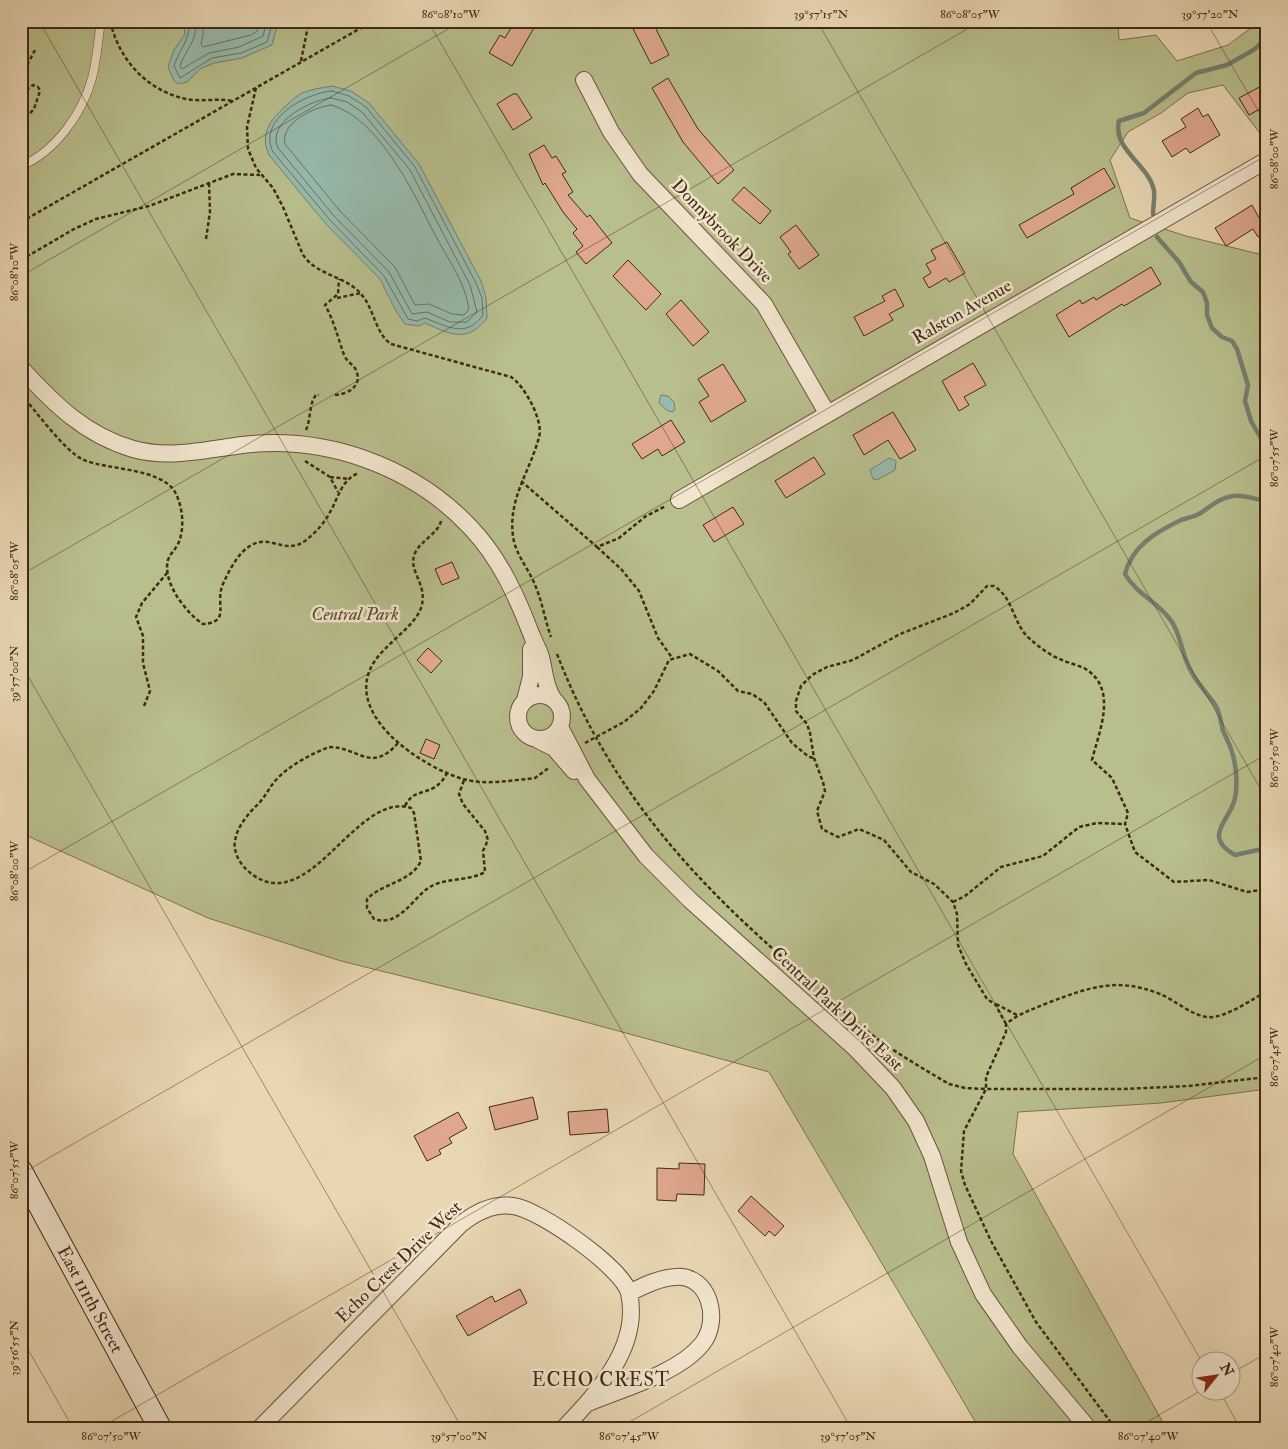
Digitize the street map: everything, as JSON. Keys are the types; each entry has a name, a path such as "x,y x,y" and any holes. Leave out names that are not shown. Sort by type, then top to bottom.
{"main road":[{"name":"East 111th Street","path":"21,1171 160,1428"}],"street":[{"name":"Donnybrook Drive","path":"584,80 611,132 640,174 764,304 827,413"},
{"name":"Ralston Avenue","path":"679,500 1267,160"},
{"name":"Central Park Drive East","path":"21,368 76,422 97,435 134,449 155,453 182,453 262,443 325,446 392,470 436,497 472,529 493,556 511,584 541,656 546,684 562,712 560,727 587,779 646,856 670,881 855,1048 893,1088 916,1121 932,1156 960,1242 983,1294 1020,1347 1088,1428"},
{"name":"Central Park Drive East","path":"532,637 532,677 525,700 519,709 517,721 525,734 554,748 574,771 587,779"},
{"path":"525,700 531,696 543,695 554,700"},
{"path":"538,740 551,736 560,727"},
{"name":"Echo Crest Drive West","path":"260,1428 461,1224 481,1210 493,1206 515,1206 555,1224 616,1272 629,1293"},
{"path":"564,1428 587,1404 611,1374 619,1358 628,1327 629,1293 675,1276 694,1280 700,1286 712,1309 711,1328 701,1345 682,1360 642,1381 587,1404"}],"lane":[{"path":"21,166 36,158 51,145 67,127 84,101 95,65 101,21"}],"path":[{"path":"300,62 309,21"},
{"path":"21,222 373,21"},
{"path":"110,24 125,58 140,75 159,88 188,99 234,101"},
{"path":"21,63 27,64 35,50"},
{"path":"21,94 33,86 38,87 40,91 34,109 21,123"},
{"path":"256,88 248,121 247,138 250,157 260,175 276,193 303,255 312,265 361,293 382,336 394,346 500,373 511,377 521,386 540,430 540,437 521,481 513,515 513,540 536,586 552,641"},
{"path":"21,260 96,219 149,206 240,173 260,175"},
{"path":"206,239 210,212 209,183"},
{"path":"336,298 339,291 339,279"},
{"path":"335,395 344,394 352,390 357,378 356,369 345,357 337,330 325,305 336,298 361,293"},
{"path":"21,394 79,457 102,465 149,475 166,482 171,487 178,500 182,532 178,544 168,559 167,573 179,598 197,621 202,624 216,622 221,614 222,587 244,551 256,542 265,541 285,547 296,546 303,542 326,520 338,492 349,479 361,472"},
{"path":"305,436 311,417 312,400 316,395 320,395"},
{"path":"303,454 306,462 330,477 349,479"},
{"path":"330,477 338,492"},
{"path":"521,481 621,569 639,590 658,638 673,659"},
{"path":"597,547 619,538 646,516 679,500"},
{"path":"440,514 439,527 420,545 414,557 414,568 423,586 420,611 380,654 368,674 369,703 376,718 398,743 418,758 464,780 478,782 535,778 554,764"},
{"path":"144,706 150,692 143,663 143,636 136,617 142,603 167,573"},
{"path":"1018,1015 987,999 966,964 958,945 957,914 953,902 934,884 911,872 879,836 859,829 838,838 822,829 818,812 825,792 814,758 807,724 796,711 796,700 801,686 812,675 853,660 900,634 954,613 970,604 987,586 994,586 1007,598 1028,638 1059,659 1084,668 1097,681 1102,694 1105,716 1092,760 1112,778 1128,813 1125,824 1134,852 1174,882 1209,880 1247,892 1267,889"},
{"path":"555,649 570,688 623,783 657,830 701,881 750,929 866,1030 949,1084 965,1088 986,1089 1132,1088 1189,1086 1267,1077"},
{"path":"584,744 624,722 641,708 654,691 670,660 690,654 718,671 738,691 752,694 764,702 792,743 808,757 814,758"},
{"path":"398,743 382,758 370,758 338,747 329,747 282,774 246,818 234,842 242,866 263,882 275,884 288,881 314,867 371,817 393,808 405,806 411,808 414,813 422,860 412,873 374,892 367,899 368,908 374,919 384,922 396,918 436,884 485,872 484,851 488,840 485,831 463,804 459,794 464,780"},
{"path":"405,806 414,794 436,788 442,784 447,773"},
{"path":"953,902 965,896 1001,867 1043,856 1079,827 1098,823 1125,824"},
{"path":"1006,1024 1018,1015 1102,985 1122,984 1139,987 1161,994 1200,1016 1209,1018 1228,1012 1267,991"},
{"path":"995,1004 1006,1024 1006,1032 986,1077 986,1089 982,1099 964,1131 961,1171 965,1186 995,1248 1036,1322 1116,1428"}],"green space":[{"name":"Central Park","path":"21,21 1118,21 1119,40 1156,35 1177,61 1228,45 1260,21 1267,21 1267,137 1262,136 1223,85 1188,93 1161,113 1128,132 1110,160 1130,218 1186,236 1267,256 1267,1089 1161,1103 1018,1112 1013,1154 1166,1428 979,1428 769,1072 567,1017 341,961 208,918 21,833"}],"water":[{"path":"183,21 278,22 272,45 242,58 214,63 200,69 187,82 178,84 174,81 168,67 174,50 185,34"},
{"path":"332,86 351,91 369,103 419,164 481,281 486,297 487,318 472,331 458,334 442,331 425,323 419,326 405,324 396,311 380,279 326,224 269,155 265,140 266,133 276,116 302,93"},
{"path":"661,395 668,396 674,402 675,409 673,412 668,411 659,403"},
{"path":"889,458 896,461 895,470 877,480 873,479 870,470"}],"building":[{"path":"515,21 526,21 535,26 512,66 489,53 500,35 505,38"},
{"path":"629,21 652,21 669,55 651,64"},
{"path":"668,78 698,129 734,170 718,184 683,142 652,88"},
{"path":"1267,83 1267,105 1249,115 1239,98"},
{"path":"513,94 517,94 532,118 513,130 497,104"},
{"path":"1198,108 1203,117 1208,114 1220,135 1190,153 1186,148 1172,157 1162,141 1186,127 1181,119"},
{"path":"544,145 552,158 556,156 566,172 562,174 573,192 568,195 587,217 590,215 612,243 586,264 576,252 583,246 573,233 577,229 563,212 545,183 543,185 529,154"},
{"path":"1104,168 1115,187 1027,238 1019,225 1074,194 1071,188"},
{"path":"744,187 771,211 760,224 732,200"},
{"path":"1252,205 1267,232 1258,237 1253,229 1226,246 1215,228"},
{"path":"796,225 819,255 799,269 788,254 791,252 780,237"},
{"path":"947,242 965,273 949,282 946,278 929,288 923,278 931,273 926,264 936,259 931,250"},
{"path":"628,260 661,294 646,310 613,276"},
{"path":"1151,267 1161,284 1124,306 1122,304 1069,337 1056,315 1080,300 1082,304 1094,297 1096,300"},
{"path":"895,289 904,306 889,314 893,320 864,336 854,317 885,301 882,296"},
{"path":"681,300 709,332 693,346 666,314"},
{"path":"973,363 986,385 964,397 969,405 959,411 942,381"},
{"path":"723,364 746,401 711,422 699,402 709,396 698,379"},
{"path":"893,412 916,450 900,459 888,440 864,455 853,435"},
{"path":"671,420 685,442 662,456 658,449 642,459 632,444"},
{"path":"814,457 825,474 786,498 775,481"},
{"path":"733,507 744,524 714,542 703,525"},
{"path":"452,562 459,578 442,585 435,569"},
{"path":"428,648 442,661 431,673 417,660"},
{"path":"426,739 440,745 434,759 420,753"},
{"path":"533,1097 538,1119 495,1130 489,1107"},
{"path":"607,1109 609,1132 570,1135 568,1112"},
{"path":"458,1112 467,1128 449,1138 452,1143 439,1150 441,1154 427,1161 414,1136"},
{"path":"679,1163 705,1164 704,1195 677,1194 676,1201 657,1200 657,1168 679,1169"},
{"path":"751,1196 784,1226 775,1236 769,1231 765,1236 738,1211"},
{"path":"520,1289 527,1303 468,1336 456,1316 492,1296 495,1302"}],"waterway":[{"path":"1153,214 1154,191 1151,182 1121,141 1118,131 1119,121 1144,113 1196,73 1227,65 1255,49 1267,37"},
{"path":"1157,237 1179,262 1191,282 1203,292 1207,303 1207,315 1212,328 1222,337 1232,341 1237,349 1248,385 1245,401 1251,421 1267,449"},
{"path":"1267,500 1242,496 1228,497 1199,514 1181,520 1146,541 1133,555 1125,574 1136,588 1161,609 1172,622 1191,671 1216,706 1223,731 1233,754 1236,780 1235,798 1221,828 1219,834 1220,841 1225,848 1235,855 1267,848"}],"district":[{"name":"ECHO CREST","path":"601,1380"}]}
